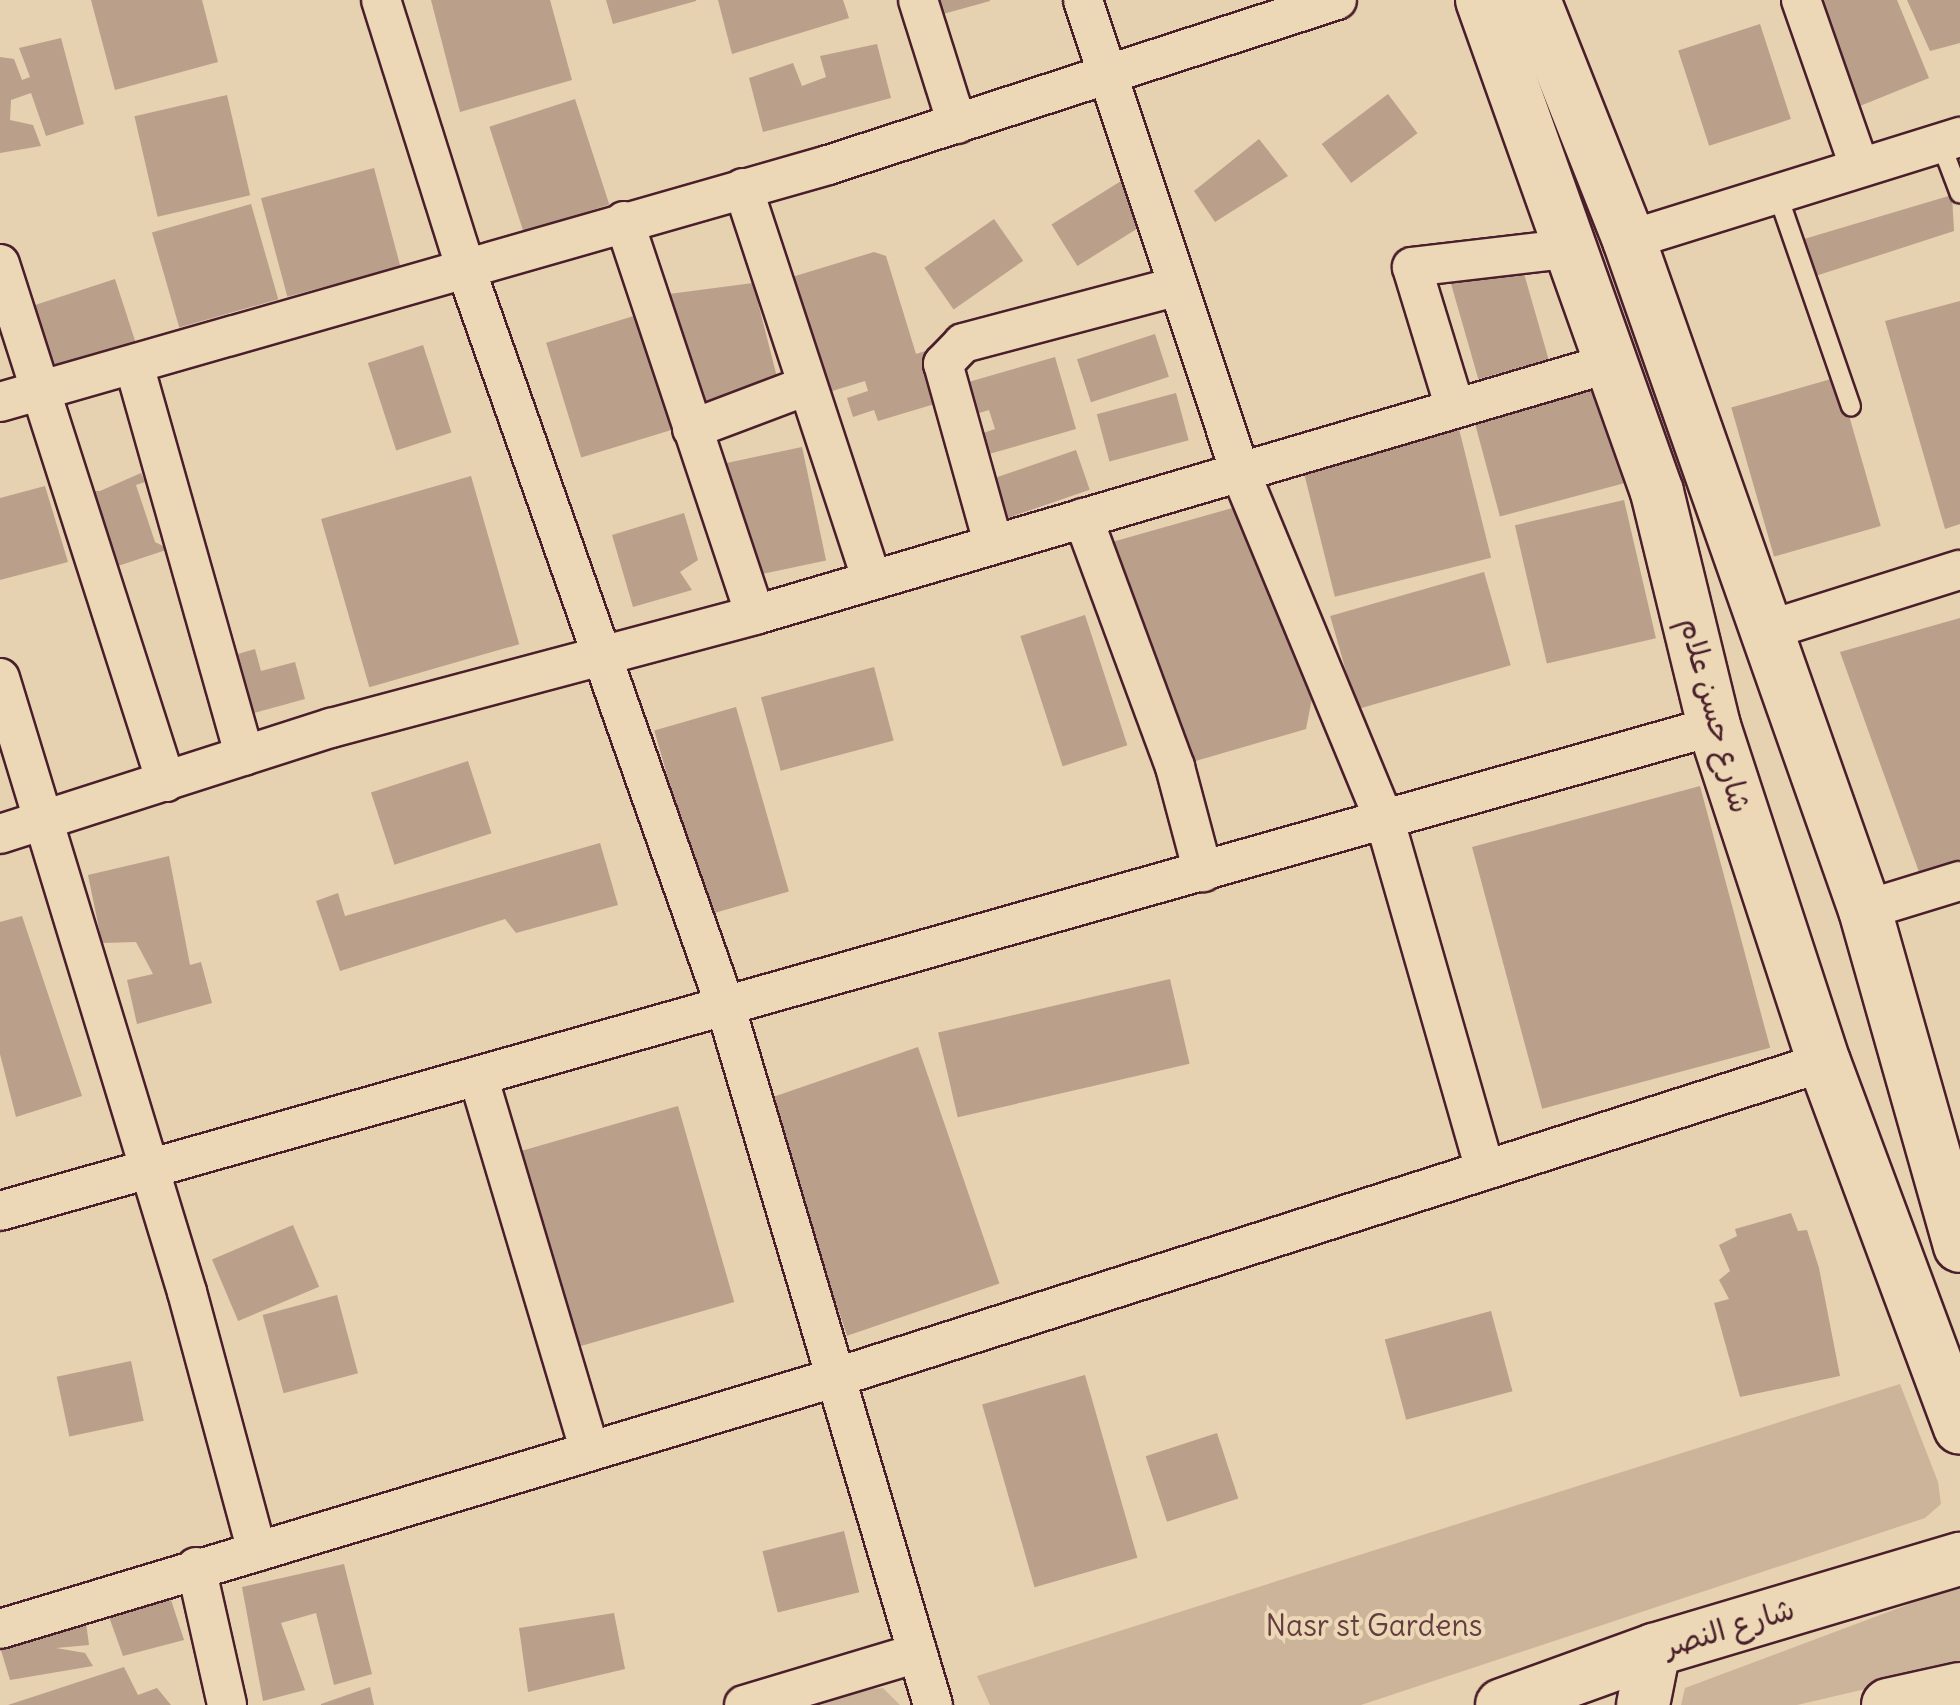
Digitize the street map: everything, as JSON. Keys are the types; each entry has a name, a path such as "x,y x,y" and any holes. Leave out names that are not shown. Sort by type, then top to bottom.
{"street":[{"path":"382,0 464,264 725,1005 933,1704"},
{"path":"918,0 957,124"},
{"path":"1083,0 1174,287 1241,474 1384,821 1485,1170"},
{"path":"0,402 464,264 743,188 957,124 1107,75 1296,6 1337,0"},
{"name":"شارع حسن علام","path":"1482,0 1614,362 1701,660 1714,726 1831,1080 1960,1428"},
{"path":"1534,0 1628,240 1865,910 1960,1246"},
{"path":"1801,0 1860,166"},
{"path":"1628,240 1776,190 1950,141"},
{"path":"743,188 871,577"},
{"path":"624,221 755,615"},
{"path":"1455,408 1412,267 1573,248"},
{"path":"0,264 166,782"},
{"path":"992,540 944,364 963,343 1174,287"},
{"path":"0,834 246,756 755,615 992,540 1241,474 1614,362"},
{"path":"134,364 246,756"},
{"path":"692,430 806,386"},
{"path":"1084,518 1175,766 1203,872"},
{"path":"1701,660 1766,631 1960,570"},
{"path":"0,678 40,822 149,1170 258,1552"},
{"path":"0,1211 1714,726"},
{"path":"1865,910 1960,881"},
{"path":"478,1076 590,1451"},
{"path":"0,1630 196,1567 258,1552 834,1378 1485,1170 1831,1080 1912,1078"},
{"name":"شارع النصر","path":"1502,1705 1654,1650 1960,1559"},
{"path":"196,1567 227,1705"},
{"path":"1643,1705 1654,1650"},
{"path":"744,1705 917,1653"}],"lane":[{"path":"1950,141 1960,194"},
{"path":"1776,190 1852,406"}],"green space":[{"name":"Nasr st Gardens","path":"1900,1384 1938,1482 1941,1504 1925,1518 1361,1705 990,1705 977,1676"},
{"path":"1960,1585 1960,1667 1797,1705 1681,1705 1685,1688"},
{"path":"883,1688 900,1705 816,1705 855,1691"}],"building":[{"path":"91,0 202,0 218,62 115,90"},
{"path":"431,0 550,0 572,80 460,112"},
{"path":"606,0 696,0 696,1 613,24"},
{"path":"718,0 843,0 849,18 732,54"},
{"path":"932,0 990,0 990,1 936,16"},
{"path":"1825,0 1897,0 1929,78 1855,108 1813,5"},
{"path":"1907,0 1960,0 1960,43 1930,51"},
{"path":"1760,24 1791,119 1709,146 1678,51"},
{"path":"61,38 84,124 46,136 31,93 11,100 10,120 33,125 41,146 0,153 0,57 14,59 22,80 30,77 19,48"},
{"path":"877,44 891,98 763,132 749,78 793,63 802,86 826,77 820,56"},
{"path":"1388,94 1417,133 1351,183 1322,144"},
{"path":"227,95 250,195 158,217 134,116"},
{"path":"575,99 609,205 524,232 489,127"},
{"path":"1259,139 1288,176 1215,222 1194,191"},
{"path":"374,168 400,267 287,297 261,198"},
{"path":"1121,181 1147,223 1077,266 1051,224"},
{"path":"1952,195 1954,231 1800,281 1794,242"},
{"path":"251,204 278,299 179,328 152,232"},
{"path":"994,219 1023,261 954,310 924,268"},
{"path":"874,252 886,256 916,354 932,349 948,400 878,421 874,410 853,417 847,398 868,391 865,381 819,395 792,277"},
{"path":"1521,263 1549,359 1478,379 1451,283"},
{"path":"115,279 137,347 54,375 31,306"},
{"path":"753,283 780,389 696,417 669,294"},
{"path":"1960,301 1960,524 1945,529 1885,321"},
{"path":"637,315 672,430 581,458 546,343"},
{"path":"1155,334 1169,377 1091,402 1077,359"},
{"path":"423,345 451,432 396,450 368,363"},
{"path":"1055,357 1076,429 989,454 977,435 995,429 989,410 966,417 958,385"},
{"path":"1838,377 1881,526 1774,557 1731,408"},
{"path":"1607,379 1634,480 1500,516 1473,415"},
{"path":"1176,393 1189,440 1109,462 1097,414"},
{"path":"1457,421 1491,558 1335,597 1301,460"},
{"path":"802,447 826,560 739,579 715,466"},
{"path":"1076,450 1090,490 1001,520 987,481"},
{"path":"141,473 145,482 136,485 155,542 169,549 103,571 78,491 100,491"},
{"path":"471,476 519,644 369,687 321,519"},
{"path":"45,486 68,562 0,580 0,498"},
{"path":"1624,500 1656,638 1547,664 1515,525"},
{"path":"1243,505 1314,688 1306,729 1175,767 1105,544"},
{"path":"684,513 698,560 680,572 692,590 633,607 612,535"},
{"path":"1484,572 1511,665 1357,709 1330,616"},
{"path":"1085,615 1127,745 1063,766 1020,636"},
{"path":"1960,618 1960,859 1919,872 1840,652"},
{"path":"255,649 261,671 295,662 305,699 254,713 238,654"},
{"path":"874,667 894,740 781,771 761,697"},
{"path":"736,707 789,892 707,915 654,730"},
{"path":"468,761 491,833 394,865 371,793"},
{"path":"1700,786 1770,1048 1542,1109 1472,847"},
{"path":"600,843 618,905 516,933 505,919 340,971 316,901 338,893 345,916"},
{"path":"169,856 190,965 201,962 212,1003 137,1024 127,980 153,974 136,942 102,943 88,875"},
{"path":"22,916 82,1096 16,1117 0,1054 0,922"},
{"path":"1170,979 1190,1064 958,1117 938,1033"},
{"path":"918,1047 999,1283 847,1336 766,1099"},
{"path":"678,1106 734,1302 566,1350 510,1154"},
{"path":"1791,1213 1798,1231 1807,1230 1819,1268 1840,1376 1740,1397 1714,1303 1729,1299 1719,1280 1730,1271 1719,1245 1737,1236 1735,1229"},
{"path":"293,1225 319,1287 238,1321 212,1259"},
{"path":"337,1295 358,1373 284,1393 263,1315"},
{"path":"1491,1311 1512,1391 1406,1420 1385,1339"},
{"path":"131,1361 144,1421 69,1436 57,1377"},
{"path":"1085,1375 1137,1558 1035,1587 982,1404"},
{"path":"1217,1433 1238,1499 1167,1522 1146,1456"},
{"path":"844,1531 859,1592 778,1612 762,1551"},
{"path":"344,1564 372,1674 334,1685 316,1613 281,1623 305,1690 263,1701 242,1587"},
{"path":"171,1600 184,1640 123,1656 108,1614"},
{"path":"614,1613 625,1669 528,1692 519,1628"},
{"path":"85,1615 89,1645 56,1648 85,1653 93,1666 10,1680 0,1647"},
{"path":"124,1667 138,1695 157,1688 171,1705 8,1705"},
{"path":"370,1687 374,1705 321,1705 321,1704"}]}
